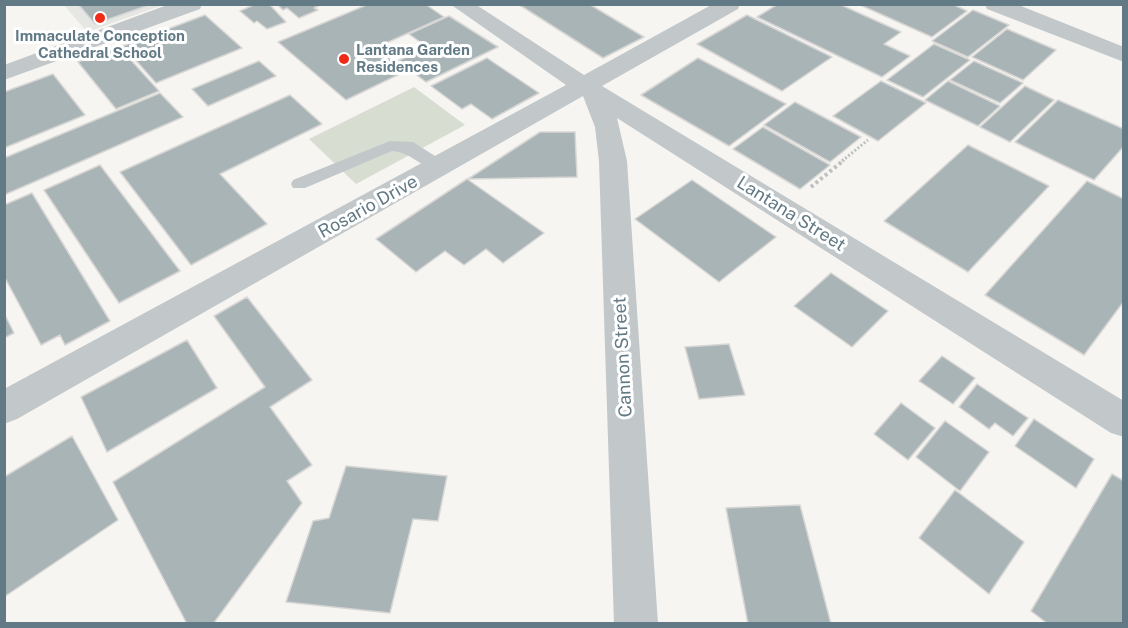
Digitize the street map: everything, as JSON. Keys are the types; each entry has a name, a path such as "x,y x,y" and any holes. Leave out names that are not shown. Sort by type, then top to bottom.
{"street":[{"path":"4,73 192,4"},
{"name":"Lantana Street","path":"460,4 590,89 1124,421"},
{"name":"Rosario Drive","path":"4,408 128,332 590,89 730,4"},
{"path":"995,4 1124,55"},
{"name":"Cannon Street","path":"590,89 608,127 613,161 636,624"}],"lane":[{"path":"299,184 390,146 407,146 440,167"}],"path":[{"path":"784,210 868,140"}],"shaded area":[{"name":"Immaculate Conception Cathedral School","path":"64,5 163,5 87,32"},
{"path":"414,87 465,125 356,184 309,139"}],"building":[{"path":"78,4 152,4 95,24"},
{"path":"256,4 269,4 286,22 267,29 257,21 254,23 240,11"},
{"path":"277,4 320,5 314,8 318,10 299,18 287,8 283,10"},
{"name":"Lantana Garden Residences","path":"369,4 425,4 444,17 375,48 406,71 346,100 278,42"},
{"path":"518,4 589,4 644,37 603,58"},
{"path":"778,4 839,4 901,32 884,44 910,56 882,77 757,17"},
{"path":"858,4 952,4 967,11 932,37"},
{"path":"973,10 1009,25 968,57 932,41"},
{"path":"205,15 242,48 156,83 123,46"},
{"path":"747,15 832,57 782,91 697,44"},
{"path":"449,16 498,47 426,82 398,61 427,47 409,34"},
{"path":"1007,29 1056,50 1023,80 972,57"},
{"path":"934,44 970,60 923,97 887,80"},
{"path":"119,47 159,91 116,109 78,62"},
{"path":"487,58 539,93 492,119 471,104 462,109 431,86"},
{"path":"698,58 786,104 729,146 641,95"},
{"path":"259,61 276,76 208,106 192,89"},
{"path":"974,61 1023,83 1000,103 950,80"},
{"path":"53,74 85,115 4,148 4,92"},
{"path":"881,81 926,103 878,141 833,116"},
{"path":"948,81 1000,106 978,126 925,100"},
{"path":"1025,86 1054,100 1010,142 980,127"},
{"path":"160,93 183,117 4,195 4,158"},
{"path":"290,95 322,124 220,174 267,224 191,265 120,172"},
{"path":"1058,100 1124,129 1124,146 1094,180 1015,142"},
{"path":"795,102 861,137 830,162 764,125"},
{"path":"763,127 830,165 800,189 733,149"},
{"path":"540,132 575,132 577,177 468,179"},
{"path":"968,145 1049,186 968,272 884,221"},
{"path":"100,165 180,271 119,303 44,190"},
{"path":"467,179 544,233 503,263 486,249 464,265 445,251 416,272 376,239"},
{"path":"692,180 776,237 719,282 635,219"},
{"path":"1087,181 1124,199 1124,301 1084,355 985,295"},
{"path":"32,193 110,321 65,345 60,335 41,345 4,276 4,205"},
{"path":"831,273 888,311 852,347 794,306"},
{"path":"247,297 312,380 270,407 312,465 287,481 302,503 213,624 187,624 113,482 265,387 214,316"},
{"path":"4,313 14,333 4,338"},
{"path":"187,340 217,388 107,452 81,397"},
{"path":"729,344 745,395 699,399 685,347"},
{"path":"942,356 975,378 953,404 919,381"},
{"path":"977,384 1028,418 1013,436 995,423 989,429 959,407"},
{"path":"901,403 935,428 908,460 874,434"},
{"path":"1034,419 1094,459 1076,488 1015,446"},
{"path":"945,421 989,452 960,491 916,457"},
{"path":"72,436 118,520 4,597 4,477"},
{"path":"346,466 447,476 438,521 413,519 390,613 286,602 313,521 329,518"},
{"path":"1112,474 1124,481 1124,624 1048,624 1031,611"},
{"path":"955,490 1024,542 989,594 919,538"},
{"path":"800,505 831,624 748,624 726,508"}],"place":[{"name":"Immaculate Conception Cathedral School","path":"100,18"},
{"name":"Lantana Garden Residences","path":"344,59"}]}
